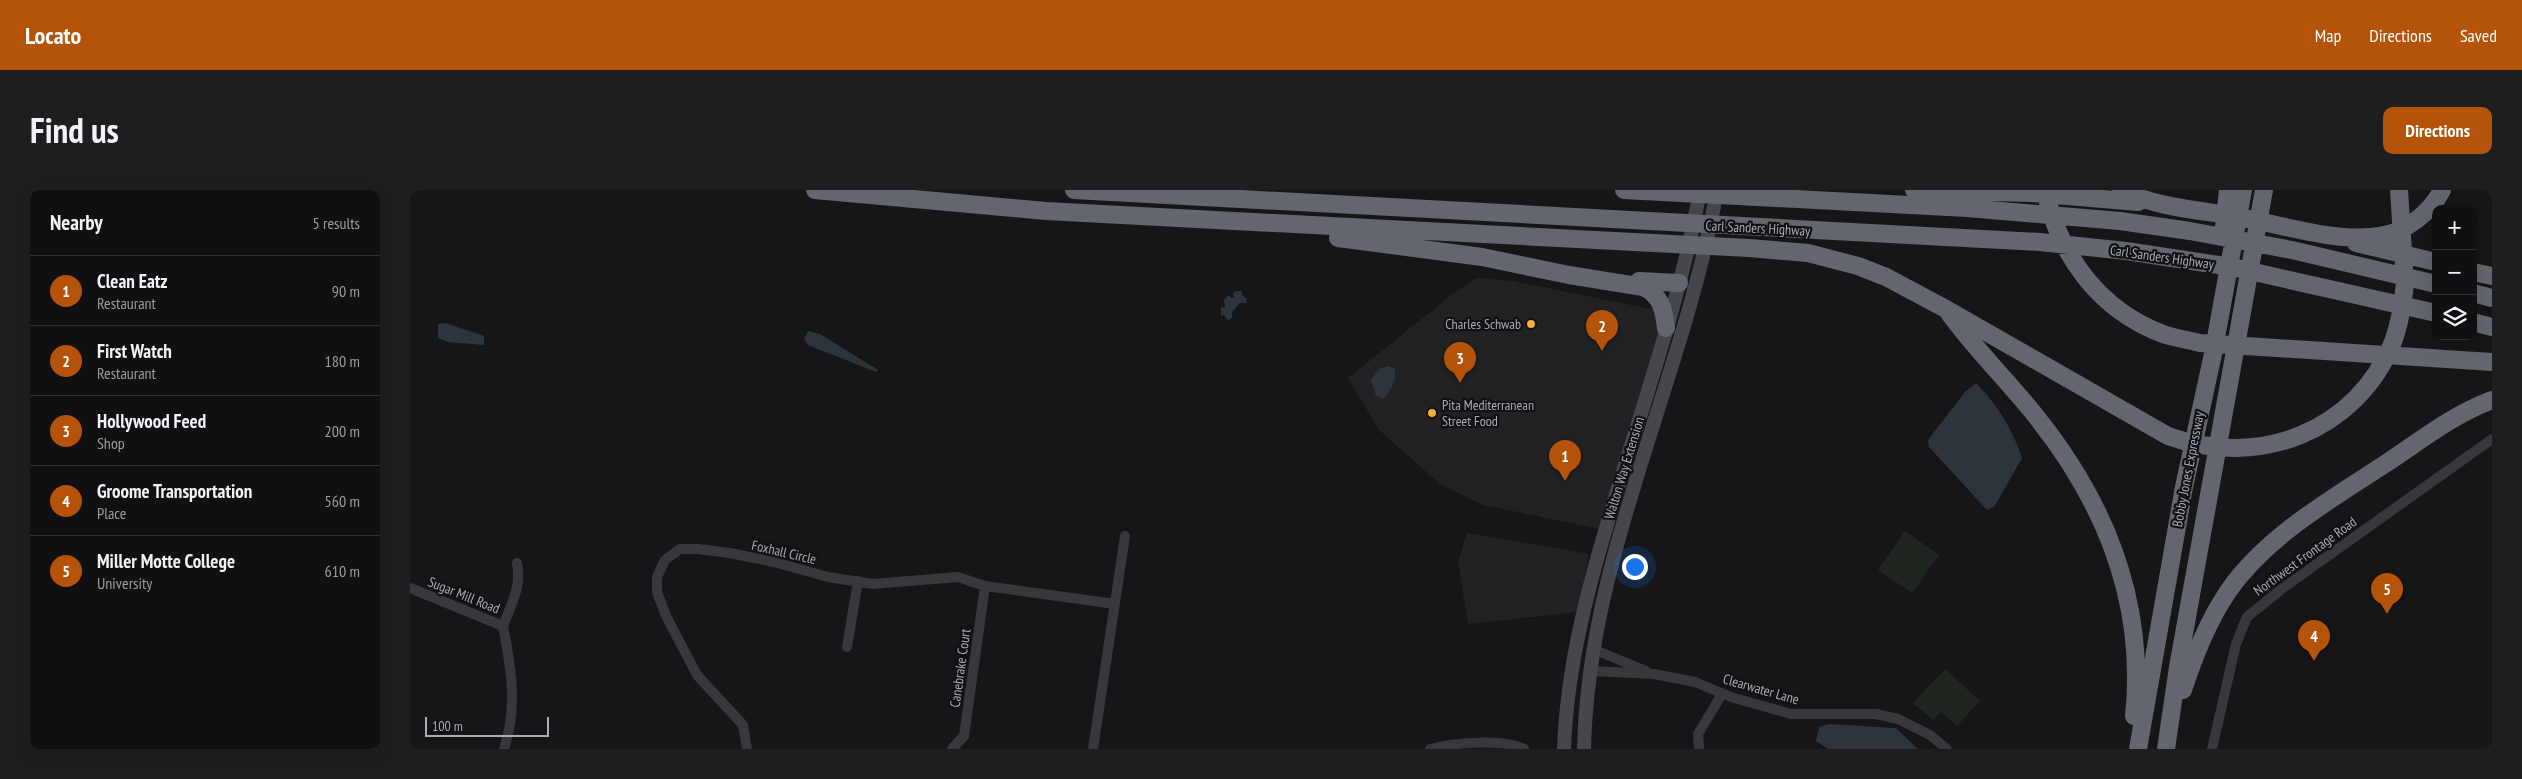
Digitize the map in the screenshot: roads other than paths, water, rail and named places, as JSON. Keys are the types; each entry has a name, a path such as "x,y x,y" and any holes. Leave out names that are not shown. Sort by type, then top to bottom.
{"highway":[{"path":"814,190 1046,211 1800,252 1858,266 1886,277 1946,309 2157,431 2182,441 2204,446 2255,448 2296,438 2322,424 2352,402 2372,380 2387,355 2401,312 2406,283 2399,190"},
{"name":"Carl Sanders Highway","path":"1074,190 1735,227 1961,236 2064,244 2172,257 2286,277 2432,312"},
{"name":"Carl Sanders Highway","path":"1624,190 2029,212 2190,231 2292,250 2432,283"},
{"path":"1914,190 2032,193 2151,202 2334,236 2366,238 2393,233 2426,213 2442,190"},
{"path":"2045,190 2056,230 2068,254 2090,283 2124,314 2163,334 2200,343 2492,362"},
{"path":"2121,190 2151,202"},
{"path":"2206,378 2207,354 2219,276 2228,190"},
{"name":"Bobby Jones Expressway","path":"2138,749 2184,487 2206,378 2213,354 2243,190"},
{"name":"Bobby Jones Expressway","path":"2166,749 2178,667 2264,190"},
{"path":"1251,222 1276,232 1345,238 1482,257 1568,275 1634,284 1650,290 1664,309 1666,328"},
{"path":"2334,236 2342,240 2432,261"},
{"path":"1544,269 1650,283 1679,283"},
{"path":"2477,273 2492,276"},
{"path":"2477,294 2492,298"},
{"path":"1946,309 1969,341 2012,386 2037,417 2089,494 2103,523 2118,561 2132,614 2136,659 2132,749"},
{"path":"2477,323 2492,327"},
{"path":"2169,730 2195,654 2207,626 2230,589 2260,554 2331,500 2432,430 2468,410 2492,400"}],"main road":[{"name":"Walton Way Extension","path":"1564,749 1565,719 1573,657 1604,534 1679,283 1700,190"},
{"name":"Walton Way Extension","path":"1584,749 1590,671 1602,602 1618,540 1703,259 1717,190"},
{"path":"1679,283 1697,280"},
{"path":"1604,534 1618,540"}],"street":[{"name":"Northwest Frontage Road","path":"2212,749 2237,639 2247,617 2283,588 2492,439"},
{"path":"1093,749 1125,536"},
{"name":"Foxhall Circle","path":"747,749 743,725 698,675 666,616 657,592 657,577 664,560 680,549 698,549 774,562 828,577 858,581 887,584 958,577 985,586 1115,604"},
{"path":"503,626 520,576 516,564"},
{"path":"847,647 858,581"},
{"name":"Canebrake Court","path":"952,749 964,736 985,586"},
{"name":"Sugar Mill Road","path":"410,588 503,626 513,676 511,731 504,749"},
{"path":"1593,649 1654,674"},
{"name":"Clearwater Lane","path":"1590,671 1654,674 1695,682 1722,694 1791,714 1876,714 1898,718 1930,735 1947,749"},
{"path":"1699,749 1698,734 1722,694"},
{"path":"1430,749 1444,745 1509,743 1524,749"}],"place":[{"name":"Charles Schwab","path":"1531,324"},
{"name":"First Watch","path":"1602,351"},
{"name":"Hollywood Feed","path":"1460,383"},
{"name":"Pita Mediterranean Street Food","path":"1432,413"},
{"name":"Clean Eatz","path":"1565,481"},
{"name":"Miller Motte College","path":"2387,614"},
{"name":"Groome Transportation","path":"2314,661"}]}
